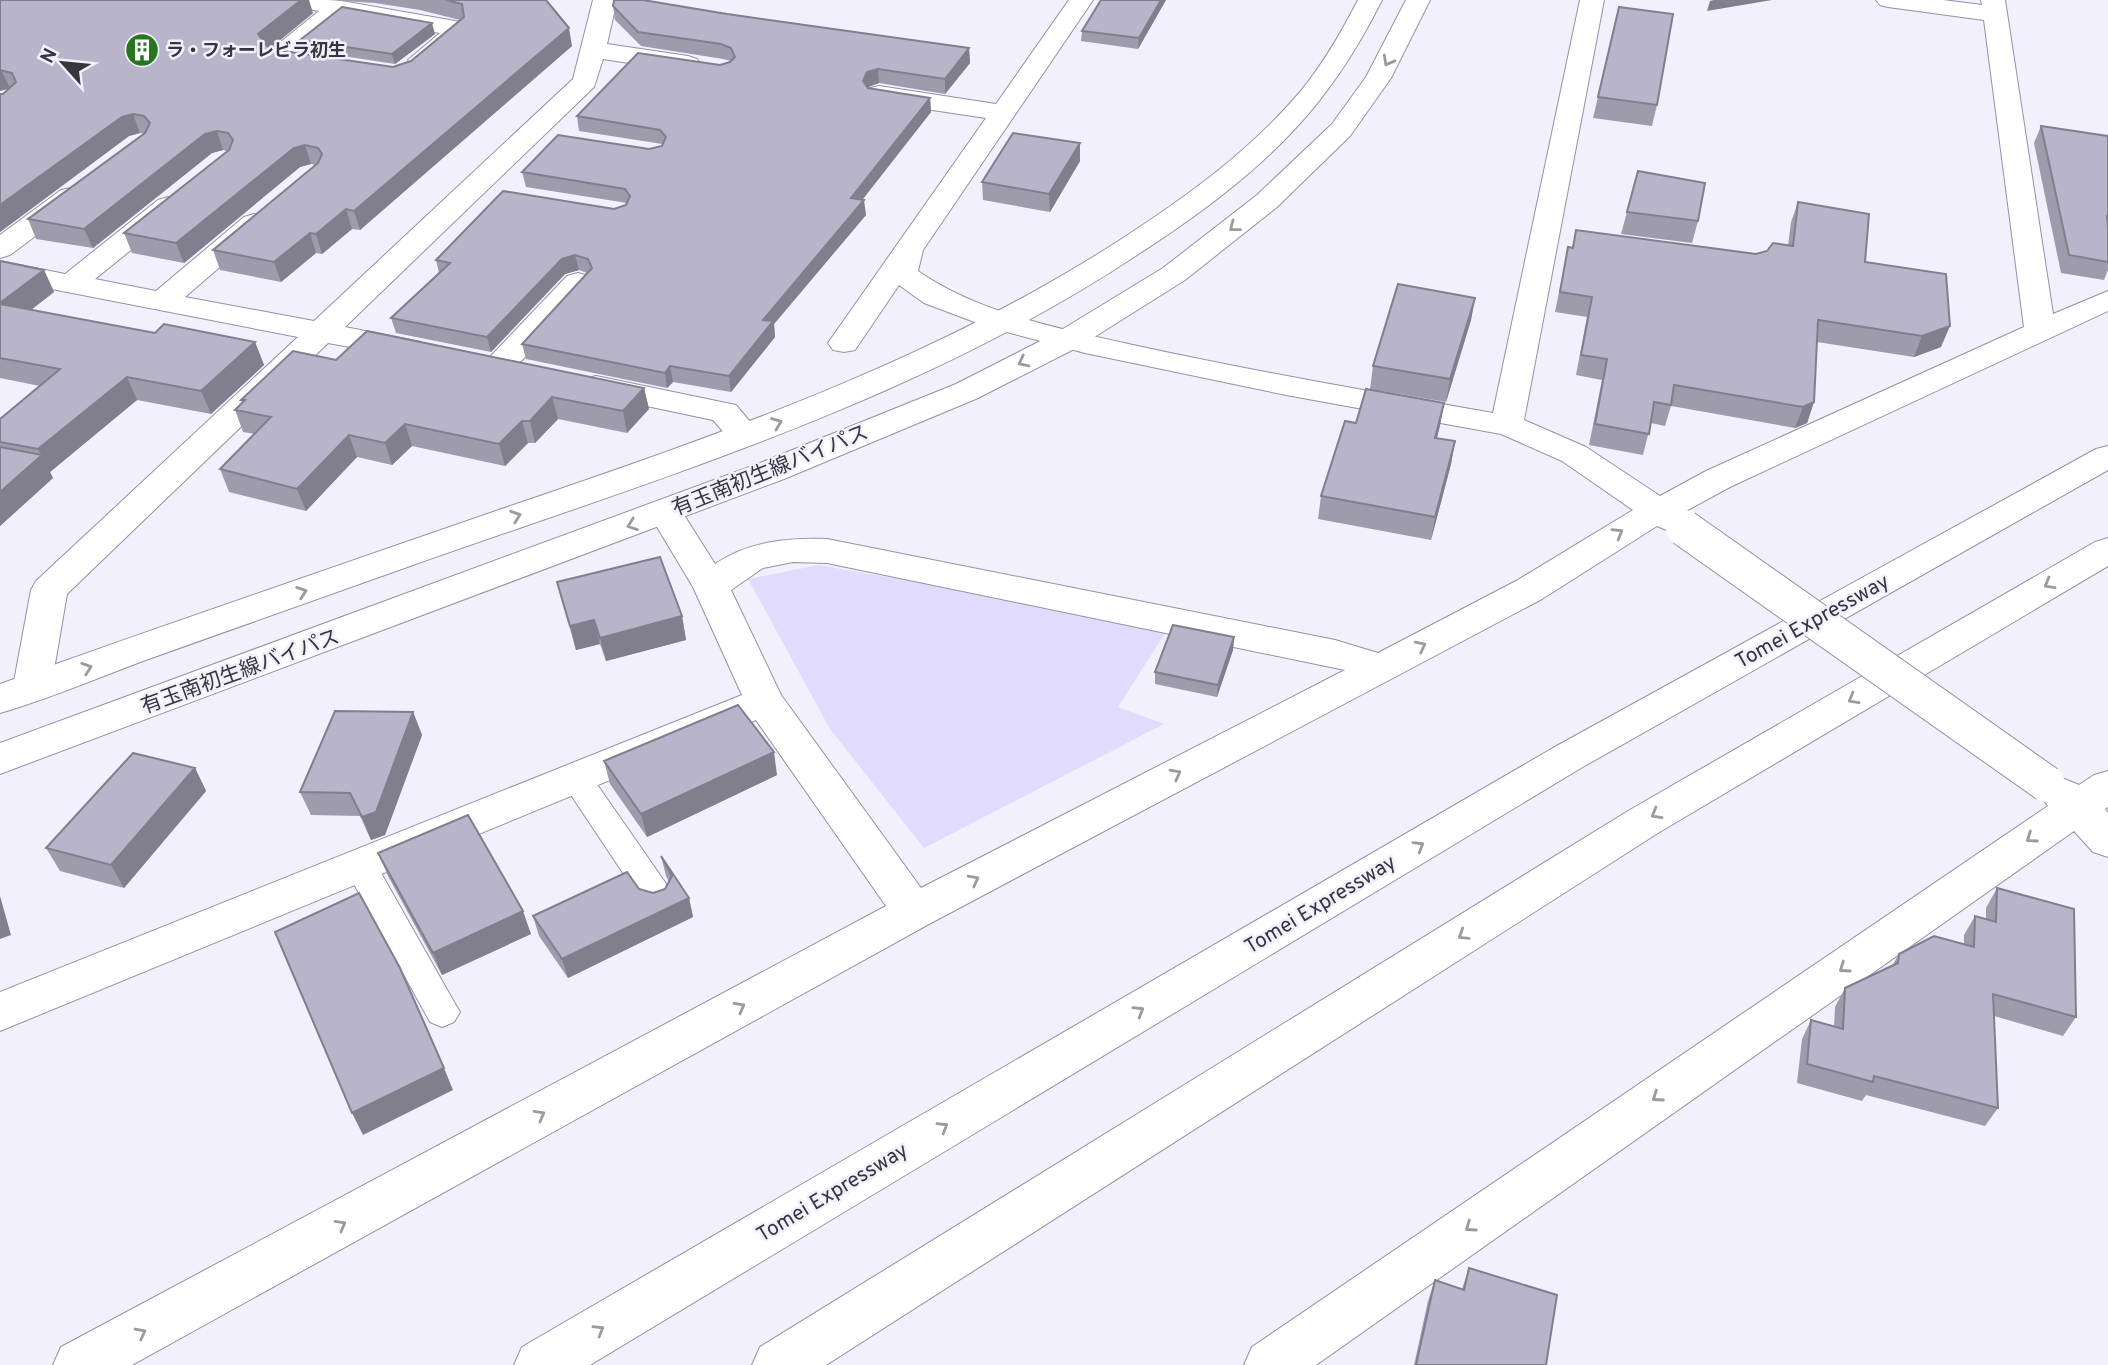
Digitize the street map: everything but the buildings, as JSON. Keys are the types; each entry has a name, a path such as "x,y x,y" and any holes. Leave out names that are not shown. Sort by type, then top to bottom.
{"main road":[{"path":"295,0 455,28 456,33 405,73"},
{"path":"32,687 49,590 471,188 542,136 585,82 605,0"},
{"path":"844,343 1081,0"},
{"name":"有玉南初生線バイパス","path":"0,699 744,435 917,366 1008,322 1130,249 1191,206 1260,151 1291,121 1330,71 1359,24 1370,0"},
{"name":"有玉南初生線バイパス","path":"0,759 665,512 967,391 1069,339 1174,274 1268,201 1341,130 1378,78 1418,0"},
{"path":"1507,425 1560,236 1592,0"},
{"path":"1888,0 1994,7 2040,332"},
{"path":"337,9 280,53 284,58 347,67"},
{"path":"593,50 709,67"},
{"path":"879,94 1002,113"},
{"path":"0,248 97,177"},
{"path":"71,284 194,185"},
{"path":"471,188 511,195"},
{"path":"162,301 280,202"},
{"path":"908,250 903,274 908,283 941,300 1008,322 1203,371 1507,425 1536,433 1560,445 2077,792 2108,841"},
{"path":"0,270 435,354"},
{"path":"500,367 578,282"},
{"path":"80,1365 914,912 1529,590 1619,532 1671,519 1718,479 2108,300"},
{"path":"565,380 724,412 744,435"},
{"name":"Tomei Expressway","path":"541,1365 1567,758 2108,456"},
{"path":"665,512 711,587 764,701 914,912"},
{"path":"779,1365 1643,822 2108,550"},
{"path":"711,587 741,562 751,558 785,552 827,551 1335,653 1380,667"},
{"path":"0,1012 764,701"},
{"path":"1271,1365 2077,792"}],"lane":[{"path":"576,778 657,897"},
{"path":"360,866 442,1012"}],"shaded area":[{"path":"819,565 1169,627 1118,707 1164,724 924,848 830,729 748,579"}],"place":[{"name":"ラ・フォーレビラ初生","path":"142,50"}]}
